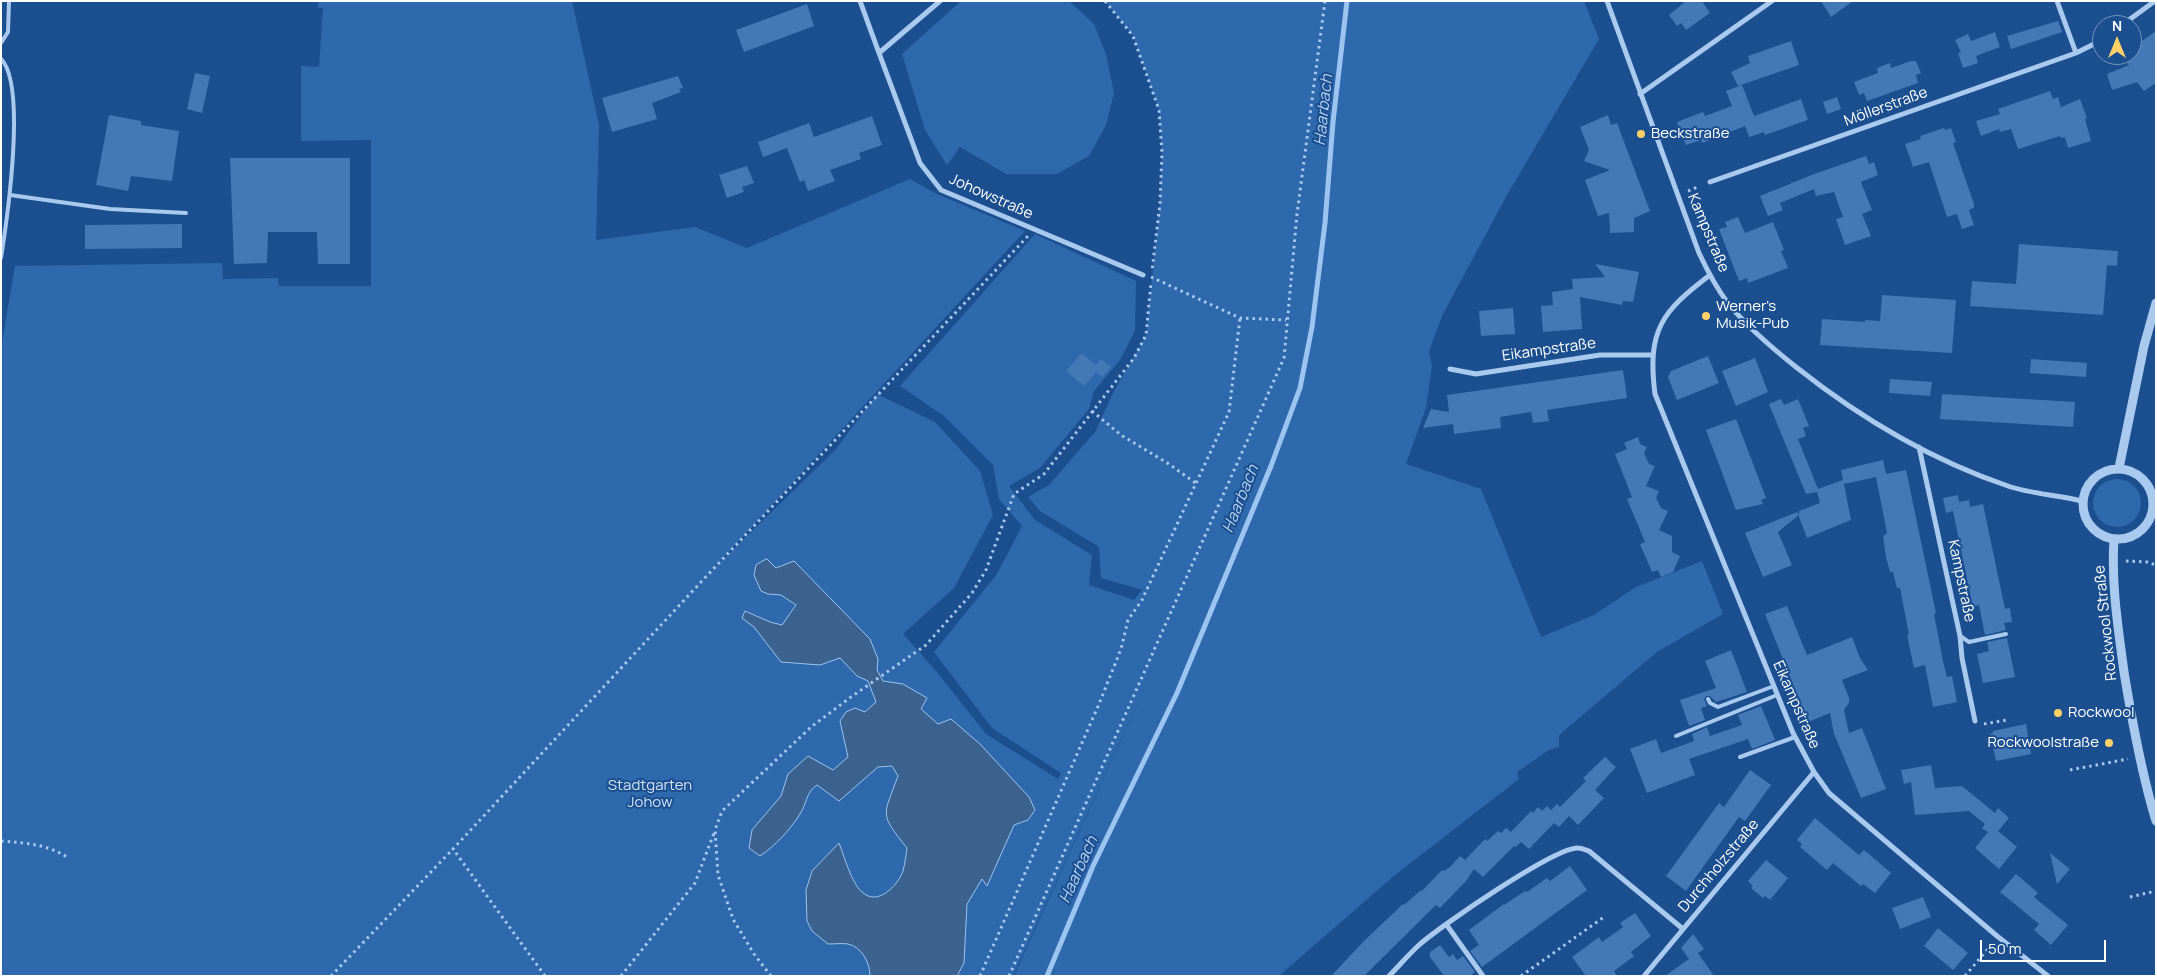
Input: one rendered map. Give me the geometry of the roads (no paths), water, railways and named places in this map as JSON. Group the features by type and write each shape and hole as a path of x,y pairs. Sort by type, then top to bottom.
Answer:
{"street":[{"name":"Johowstraße","path":"860,1 920,163 940,190 1143,275"},
{"path":"879,53 940,1"},
{"name":"Kampstraße","path":"1607,1 1699,253 1727,302 1750,327 1777,352 1859,414 1919,447 2009,486 2082,501"},
{"path":"1640,94 1772,1"},
{"path":"2057,1 2076,53"},
{"path":"2136,15 2155,1"},
{"name":"Möllerstraße","path":"1710,182 2076,53 2092,45"},
{"name":"Eikampstraße","path":"1710,275 1674,303 1660,325 1652,355 1655,394 1795,737 1814,772 1829,793 2048,976"},
{"path":"2119,468 2144,346 2156,303"},
{"name":"Eikampstraße","path":"1450,369 1476,374 1600,355 1652,355"},
{"name":"Kampstraße","path":"1919,447 1960,636 1962,658 1975,721"},
{"path":"2119,468 2138,474 2148,485 2153,499 2154,514 2139,532 2126,538 2114,539 2104,536 2092,528 2084,515 2082,501 2086,487 2096,476 2109,469 2119,468"},
{"name":"Rockwool Straße","path":"2114,539 2113,560 2116,617 2131,717 2156,821"},
{"name":"Durchholzstraße","path":"1644,976 1814,772"},
{"path":"1390,976 1419,945 1446,924 1513,879 1566,851 1578,848 1589,851 1683,929"},
{"path":"1446,924 1483,976"}],"lane":[{"path":"1,44 8,32 8,1"},
{"path":"1,59 10,80 14,102 10,195 1,258"},
{"path":"10,195 110,209 186,212"},
{"path":"1960,636 1969,642 2006,634"},
{"path":"1708,699 1710,704 1718,707 1774,686"},
{"path":"1676,736 1777,695"},
{"path":"1740,757 1795,737"}],"waterway":[{"name":"Haarbach","path":"1047,976 1093,866 1177,693 1271,466 1300,388 1312,327 1325,223 1333,122 1347,1"}],"place":[{"name":"Beckstraße","path":"1641,134"},
{"name":"Werner's Musik-Pub","path":"1706,316"},
{"name":"Rockwool","path":"2058,713"},
{"name":"Rockwoolstraße","path":"2109,743"}],"park label":[{"name":"Stadtgarten Johow","path":"650,794"}]}
